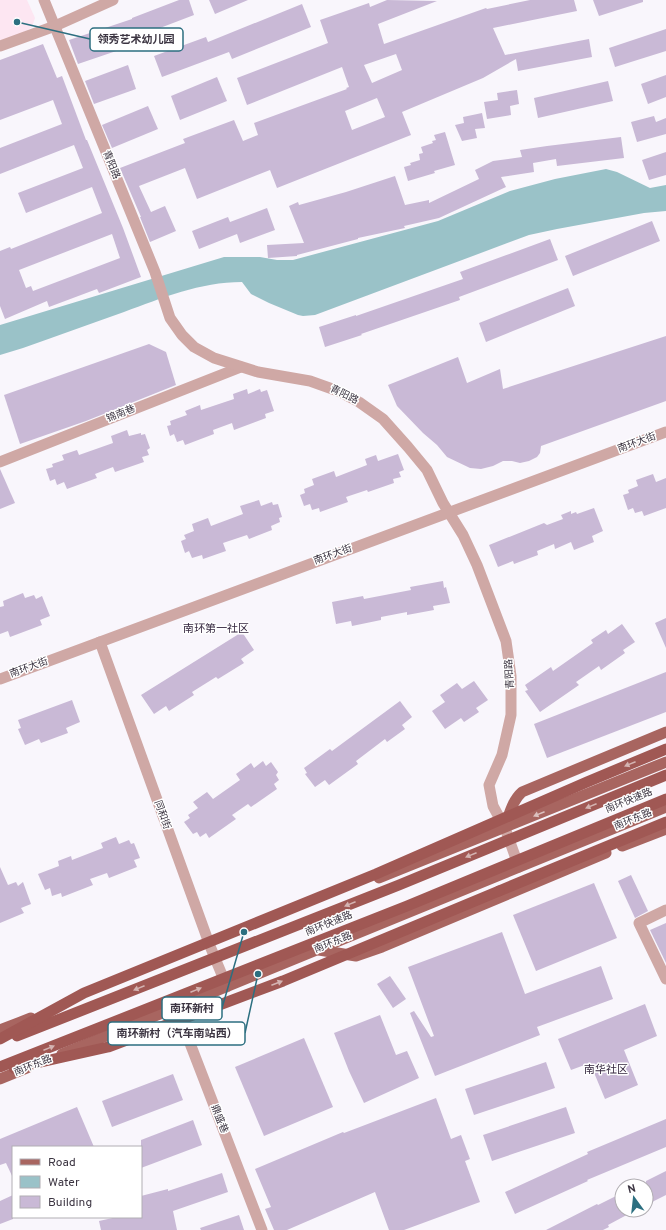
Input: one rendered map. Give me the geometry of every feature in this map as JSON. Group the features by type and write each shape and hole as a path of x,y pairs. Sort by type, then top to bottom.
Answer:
{"highway":[{"path":"0,1039 84,993 376,874 587,782 666,750"},
{"name":"南环快速路","path":"0,1043 399,885 666,775"},
{"name":"南环快速路","path":"0,1068 407,906 666,799"},
{"path":"0,1071 108,1047 283,981 666,822"}],"main road":[{"path":"505,828 514,802 522,792 666,732"},
{"path":"0,1030 666,762"},
{"name":"南环东路","path":"0,1079 666,807"},
{"path":"318,949 356,956 362,954 666,829"}],"street":[{"name":"青阳路","path":"44,0 155,272 170,318 182,335 194,347 214,358 258,372 310,381 338,391 359,402 383,419 427,470 443,503 463,535 506,641 511,676 511,714 502,755 489,785 493,806 505,828 519,867"},
{"path":"0,46 55,26 113,0"},
{"name":"锦南巷","path":"0,462 241,367"},
{"name":"南环大街","path":"0,679 666,432"},
{"name":"同和街","path":"100,642 210,946 227,987"},
{"path":"666,910 639,923 666,979"},
{"name":"鼎盛巷","path":"176,1007 262,1230"}],"shaded area":[{"path":"0,0 27,0 35,18 32,27 0,42"}],"water":[{"path":"606,169 617,172 650,188 666,185 666,211 644,213 529,235 315,315 298,315 269,303 251,294 242,282 226,283 196,288 167,296 0,355 0,325 224,257 260,257 277,260 293,260 438,221 510,191 555,179"}],"building":[{"path":"179,0 189,0 194,15 126,41 128,47 78,64 69,40 132,19"},
{"path":"209,0 248,0 215,14"},
{"path":"387,0 437,1 378,24 384,44 486,8 530,0 574,0 577,11 493,28 505,55 589,39 592,57 518,71 516,59 483,78 402,112 411,135 277,188 270,170 197,199 185,168 139,186 151,212 165,206 176,231 150,242 120,168 185,143 183,139 234,120 243,141 258,135 254,123 347,89 346,88 349,87 342,67 247,105 237,78 328,43 320,20 369,3 370,7","holes":["396,54 402,70 372,83 364,65","377,98 385,117 352,130 345,111"]},
{"path":"593,0 643,0 643,2 599,16"},
{"path":"302,4 311,27 232,59 229,52 162,77 154,56 206,37 208,42"},
{"path":"666,29 666,51 615,67 609,48"},
{"path":"43,44 57,78 62,76 141,277 99,293 97,289 49,307 47,301 5,319 0,306 0,251 10,247 11,249 102,213 92,187 26,213 18,193 83,168 74,145 0,174 0,148 62,124 53,100 0,120 0,60","holes":["112,234 120,258 33,291 31,286 26,288 19,270"]},
{"path":"128,65 136,89 94,104 85,81"},
{"path":"666,75 666,97 648,104 641,84"},
{"path":"217,77 227,101 180,120 171,96"},
{"path":"608,81 613,101 538,118 534,98"},
{"path":"517,90 519,104 510,106 511,115 487,119 484,102 498,100 497,93"},
{"path":"148,106 158,129 112,148 102,125"},
{"path":"482,113 485,128 475,129 477,138 462,141 455,125 464,123 463,117"},
{"path":"654,116 656,122 666,118 666,134 637,142 631,122"},
{"path":"445,132 455,165 408,181 404,167 411,165 410,163 420,160 419,154 423,153 421,147 433,143 432,141 436,140 434,135"},
{"path":"621,137 624,158 557,166 556,159 533,163 534,172 501,177 506,187 439,218 404,226 405,228 358,238 297,256 268,258 267,245 304,243 289,206 298,202 299,205 395,176 405,205 429,200 429,203 479,179 475,170 493,161 522,157 520,150"},
{"path":"666,152 666,175 649,180 642,160"},
{"path":"267,208 275,230 240,243 237,234 199,249 192,231 228,217 230,222"},
{"path":"652,221 660,241 573,276 565,256"},
{"path":"550,239 558,260 459,297 460,300 325,347 319,327 356,316 463,279 460,272"},
{"path":"568,288 575,306 486,342 479,323"},
{"path":"666,336 666,401 541,446 540,453 537,457 520,463 503,461 493,466 481,469 470,468 447,457 437,445 397,406 388,385 458,357 467,383 500,369 503,389"},
{"path":"149,344 166,352 176,385 86,421 20,444 4,395"},
{"path":"247,389 248,394 260,389 261,392 267,390 274,411 265,414 266,418 234,430 232,423 213,430 214,434 185,445 183,440 177,442 174,434 170,436 167,426 171,425 170,421 187,415 185,411 200,405 201,410 234,399 233,394"},
{"path":"127,430 129,436 141,433 141,435 145,434 150,448 147,450 149,455 142,457 144,462 115,472 113,467 95,474 97,478 67,489 64,482 57,485 55,479 50,481 46,469 53,467 52,464 64,460 62,455 77,450 79,455 113,443 111,436"},
{"path":"398,454 404,470 399,472 401,477 393,479 394,483 368,492 367,490 346,497 348,502 320,512 319,508 312,510 310,504 304,506 300,495 305,493 304,489 314,485 312,479 334,471 336,477 367,465 365,459 376,455 378,461"},
{"path":"0,469 15,503 0,509"},
{"path":"653,474 656,482 666,478 666,508 644,516 642,511 635,513 633,508 628,510 623,495 629,493 628,490 638,486 636,480"},
{"path":"259,500 261,506 272,502 273,505 278,504 282,517 279,518 280,522 271,526 272,530 249,539 247,535 223,543 226,551 203,559 202,555 192,558 189,551 185,553 181,541 186,539 184,535 194,531 192,524 208,518 211,526 243,514 240,506"},
{"path":"594,508 603,531 592,536 594,542 574,550 571,542 555,549 554,544 537,551 538,555 514,564 513,561 498,567 489,545 544,523 547,525 563,519 561,515 571,511 571,514 576,512 577,514"},
{"path":"443,581 450,603 433,606 434,610 407,615 407,612 381,617 381,620 352,626 351,621 336,624 332,602 363,596 364,599 411,590 410,587"},
{"path":"23,593 25,598 34,595 36,599 42,596 50,616 40,620 42,625 10,637 8,631 0,634 0,607 4,606 3,601"},
{"path":"666,618 666,648 655,623"},
{"path":"622,624 635,642 623,650 625,653 601,670 599,666 576,682 579,685 540,712 525,691 528,690 525,685 551,667 553,671 593,643 591,640 606,630 608,634"},
{"path":"242,632 254,650 241,659 244,663 218,679 216,677 192,692 194,695 169,711 166,706 154,714 141,695"},
{"path":"666,672 666,712 547,758 534,724"},
{"path":"474,681 488,700 476,708 479,712 464,722 461,718 445,729 432,711 445,702 440,695 457,683 462,689"},
{"path":"72,700 80,722 66,728 68,733 41,743 39,739 25,745 18,729 21,728 18,720"},
{"path":"400,701 412,717 402,725 405,729 387,742 385,739 356,761 358,764 329,785 325,780 315,787 305,774 307,773 304,768 330,749 332,751"},
{"path":"263,761 266,766 271,762 278,772 276,775 279,780 274,784 277,789 251,807 248,804 232,815 236,819 209,838 206,833 200,837 197,832 193,834 184,822 190,818 188,815 198,808 193,802 207,792 213,799 240,780 236,774 251,763 254,768"},
{"path":"116,837 119,844 129,840 131,844 134,843 140,858 134,860 137,867 109,878 107,873 90,879 93,885 62,897 61,893 52,896 50,888 45,890 38,874 59,866 58,861 71,856 72,860 103,848 101,843"},
{"path":"0,867 8,885 16,882 18,886 23,882 31,904 21,908 24,913 0,923"},
{"path":"631,875 648,911 635,918 618,881"},
{"path":"594,883 617,938 536,971 513,915"},
{"path":"666,923 666,963 650,930"},
{"path":"502,932 525,994 601,966 613,999 537,1027 540,1035 435,1076 410,1013 414,1011 431,1037 434,1036 408,967"},
{"path":"390,976 406,999 393,1008 377,984"},
{"path":"645,1004 657,1036 624,1050 638,1085 605,1099 590,1063 571,1070 558,1039"},
{"path":"380,1015 396,1055 407,1051 419,1078 364,1103 334,1033"},
{"path":"304,1038 333,1107 264,1136 235,1067"},
{"path":"546,1062 555,1088 474,1115 465,1089"},
{"path":"173,1074 183,1100 112,1127 102,1101"},
{"path":"436,1098 451,1139 461,1135 470,1159 465,1161 480,1202 404,1230 389,1230 375,1192 287,1230 274,1230 265,1209 271,1207 255,1169 343,1132 344,1133"},
{"path":"77,1107 94,1146 12,1146 12,1176 6,1163 0,1165 0,1139"},
{"path":"566,1107 575,1133 492,1161 483,1135"},
{"path":"666,1119 666,1147 587,1180 588,1181 515,1214 505,1192 588,1154 587,1152"},
{"path":"193,1120 202,1145 142,1168 141,1140"},
{"path":"666,1171 666,1195 654,1201 654,1178 652,1178"},
{"path":"222,1173 228,1192 173,1211 177,1230 101,1230 99,1221 112,1218 142,1218 142,1196 168,1189 168,1191"},
{"path":"12,1195 13,1219 0,1224 0,1201"},
{"path":"614,1197 614,1218 621,1218 608,1225 609,1227 603,1230 546,1230 597,1204 598,1205"},
{"path":"239,1215 244,1230 201,1230 200,1228"}],"place":[{"name":"领秀艺术幼儿园","path":"17,22"},
{"name":"南环新村","path":"244,932"},
{"name":"南环新村（汽车南站西）","path":"258,974"}],"district":[{"name":"南环第一社区","path":"216,629"},
{"name":"南华社区","path":"606,1070"}]}
